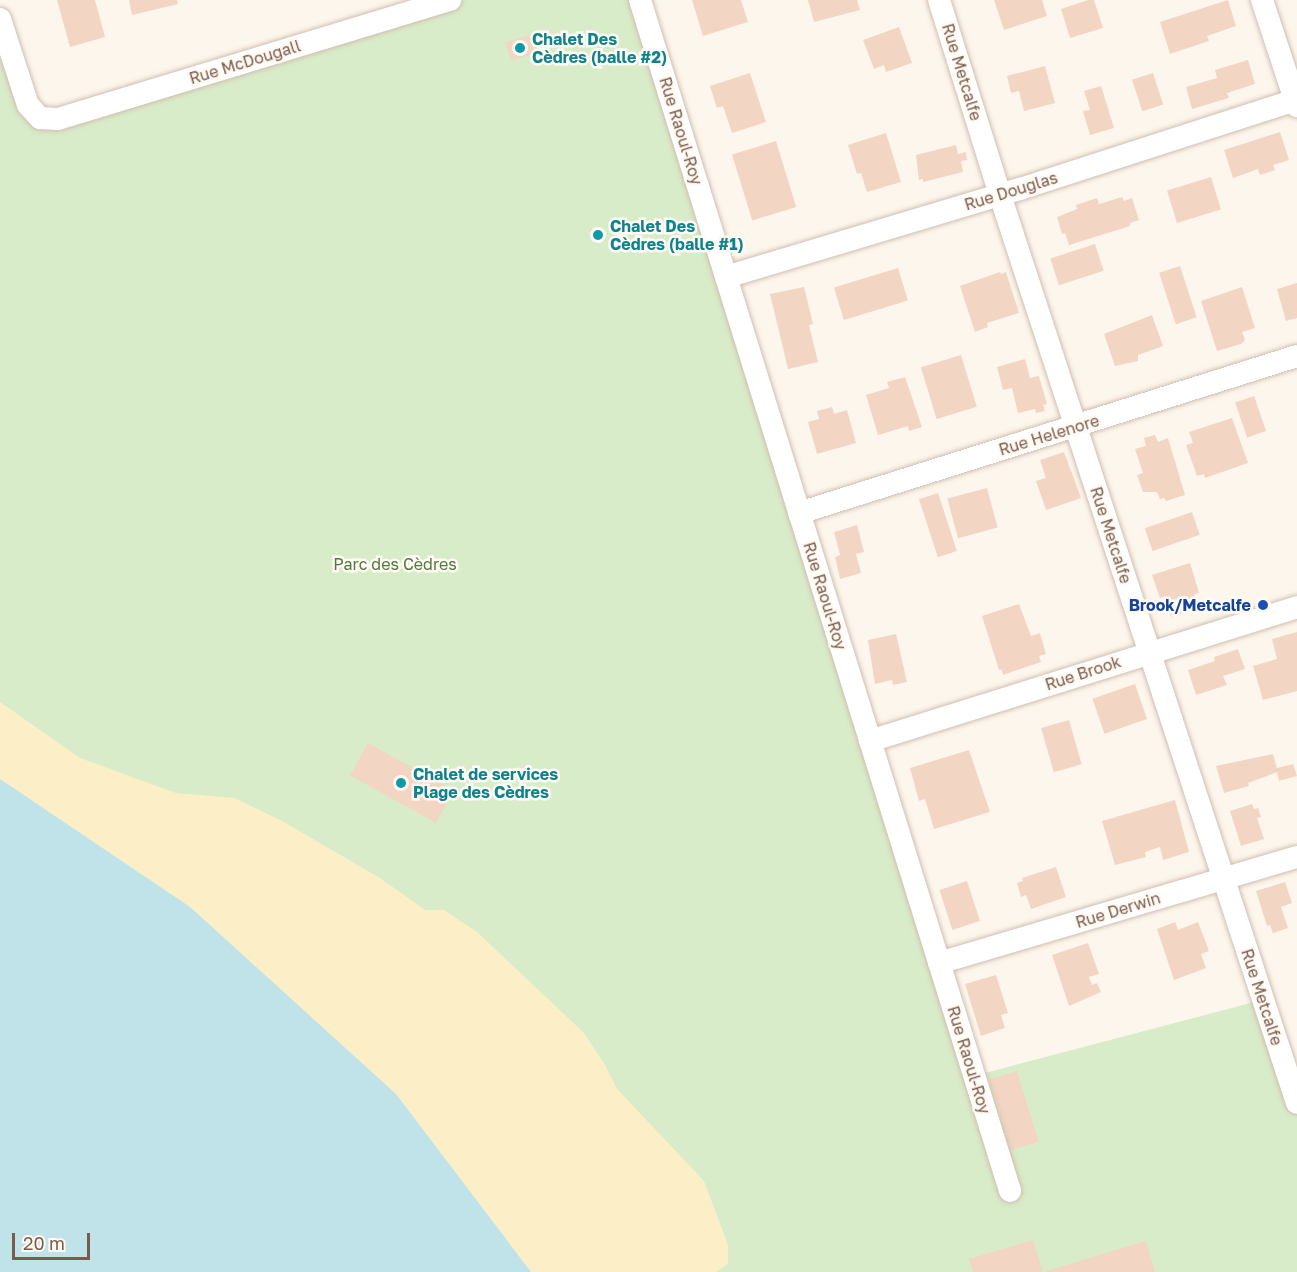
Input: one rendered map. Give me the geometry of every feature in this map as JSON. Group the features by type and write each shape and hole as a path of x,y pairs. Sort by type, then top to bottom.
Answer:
{"street":[{"name":"Rue McDougall","path":"0,19 28,105 40,118 58,119 450,0"},
{"name":"Rue Raoul-Roy","path":"640,0 1010,1191"},
{"name":"Rue Metcalfe","path":"939,0 1000,195 1297,1103"},
{"path":"1262,0 1296,103"},
{"name":"Rue Douglas","path":"726,277 1296,103"},
{"name":"Rue Helenore","path":"800,513 1297,356"},
{"name":"Rue Brook","path":"870,741 1297,607"},
{"name":"Rue Derwin","path":"939,963 1297,857"}],"green space":[{"name":"Parc des Cèdres","path":"450,0 640,0 966,1078 1262,1000 1297,1103 1297,1272 531,1272 521,1256 190,907 0,779 0,19 40,118"}],"sand":[{"path":"0,702 80,758 176,793 234,798 282,821 380,878 425,910 444,910 477,932 584,1033 605,1065 617,1089 704,1181 728,1245 728,1264 716,1272 531,1272 395,1094 190,907 0,779"}],"water":[{"path":"0,779 190,907 396,1094 531,1272 0,1272"}],"building":[{"path":"57,0 95,0 105,37 70,47"},
{"path":"129,0 177,0 178,4 132,15"},
{"path":"692,0 741,0 748,22 703,36"},
{"path":"808,0 857,0 860,10 814,22"},
{"path":"994,0 1042,0 1047,16 1004,30"},
{"path":"1094,0 1103,28 1070,38 1061,9"},
{"path":"1228,0 1236,26 1207,36 1209,41 1170,54 1160,22"},
{"path":"899,27 912,63 886,72 884,65 874,69 863,40"},
{"name":"Chalet Des Cèdres (balle #2)","path":"529,35 535,53 511,61 505,43"},
{"path":"1248,60 1255,84 1227,93 1229,98 1192,109 1186,87 1217,78 1215,70"},
{"path":"1045,66 1055,103 1024,111 1019,91 1011,93 1007,76"},
{"path":"750,73 766,122 732,133 723,106 717,108 710,86"},
{"path":"1153,73 1163,104 1142,111 1132,80"},
{"path":"1101,86 1114,128 1090,135 1083,111 1090,110 1084,91"},
{"path":"1280,132 1289,160 1273,165 1275,170 1260,175 1258,169 1233,178 1224,150"},
{"path":"886,133 901,182 867,192 861,173 857,174 848,145"},
{"path":"776,141 796,207 752,220 732,154"},
{"path":"956,145 958,154 966,152 967,160 961,161 963,172 923,182 923,179 919,180 916,155"},
{"path":"1211,177 1221,210 1177,223 1167,190"},
{"path":"1122,197 1124,201 1132,198 1139,220 1130,223 1130,226 1069,245 1065,233 1062,234 1057,217 1077,209 1076,205 1097,198 1099,204"},
{"name":"Chalet Des Cèdres (balle #1)","path":"601,226 606,240 595,244 590,230"},
{"path":"1095,244 1104,271 1059,285 1050,259"},
{"path":"1180,266 1197,317 1176,324 1159,273"},
{"path":"898,268 908,301 844,320 834,288"},
{"path":"1000,272 1001,274 1006,272 1019,313 987,323 988,327 975,332 960,286"},
{"path":"1297,283 1297,318 1286,321 1277,289"},
{"path":"804,287 813,324 809,325 818,362 788,369 770,294"},
{"path":"1242,287 1255,328 1242,332 1245,340 1241,344 1217,351 1201,301"},
{"path":"1152,315 1163,346 1138,355 1138,361 1115,366 1104,334"},
{"path":"961,355 977,407 937,419 921,367"},
{"path":"1025,359 1030,378 1039,376 1047,404 1043,405 1045,411 1036,413 1035,409 1018,413 1012,388 1003,390 997,367"},
{"path":"905,377 922,427 909,431 908,426 878,435 866,395 889,388 887,382"},
{"path":"1254,396 1266,431 1247,437 1235,403"},
{"path":"832,407 834,414 847,410 856,443 817,454 808,422 819,419 817,411"},
{"path":"1232,418 1248,463 1205,478 1204,474 1197,476 1186,445 1193,443 1189,432"},
{"path":"1155,435 1158,442 1168,438 1185,495 1166,501 1164,498 1160,499 1157,492 1143,492 1137,475 1143,473 1135,449 1146,446 1144,438"},
{"path":"1064,452 1081,498 1046,510 1036,481 1046,478 1040,460"},
{"path":"987,488 998,528 958,538 947,499"},
{"path":"938,493 957,551 938,557 919,499"},
{"path":"1192,512 1200,535 1153,551 1145,528"},
{"path":"857,525 864,552 856,554 861,573 840,579 835,557 840,555 834,532"},
{"path":"1190,563 1199,593 1194,594 1199,609 1171,617 1165,597 1160,598 1152,575"},
{"path":"1019,604 1031,636 1040,633 1046,654 1039,656 1041,662 1003,675 1002,670 999,670 982,616"},
{"path":"1297,632 1297,691 1263,700 1253,666 1277,659 1272,639"},
{"path":"896,634 907,682 893,685 892,680 875,684 868,640"},
{"path":"1238,649 1245,669 1223,676 1227,685 1196,695 1188,670 1215,661 1214,657"},
{"path":"1135,684 1147,719 1104,734 1092,699"},
{"path":"1069,720 1082,764 1054,772 1041,728"},
{"name":"Chalet de services Plage des Cèdres","path":"368,743 454,791 436,823 350,775"},
{"path":"969,750 990,812 934,829 925,799 919,801 910,768"},
{"path":"1273,754 1277,768 1293,764 1297,776 1279,781 1277,772 1248,783 1249,786 1224,793 1216,766"},
{"path":"1175,800 1189,852 1163,860 1160,847 1145,852 1146,857 1115,865 1102,821"},
{"path":"1252,804 1254,809 1258,808 1261,817 1257,818 1264,839 1241,846 1230,811"},
{"path":"1056,867 1066,897 1031,909 1026,895 1021,897 1017,883 1023,881 1022,878"},
{"path":"967,881 980,921 952,930 939,890"},
{"path":"1285,882 1292,903 1281,907 1288,928 1273,933 1270,925 1267,926 1256,891"},
{"path":"1175,922 1178,930 1198,922 1209,951 1201,954 1206,968 1174,980 1157,929"},
{"path":"1088,943 1099,974 1089,977 1092,985 1097,983 1101,992 1069,1006 1052,955"},
{"path":"996,975 1008,1013 1001,1015 1005,1028 981,1036 965,984"},
{"path":"1017,1071 1039,1142 1011,1150 989,1079"},
{"path":"1033,1240 1043,1272 973,1272 969,1259"},
{"path":"1146,1241 1155,1272 1046,1272 1046,1271"}],"place":[{"name":"Chalet Des Cèdres (balle #2)","path":"520,48"},
{"name":"Chalet Des Cèdres (balle #1)","path":"598,235"},
{"name":"Brook/Metcalfe","path":"1263,605"},
{"name":"Chalet de services Plage des Cèdres","path":"401,783"}]}
